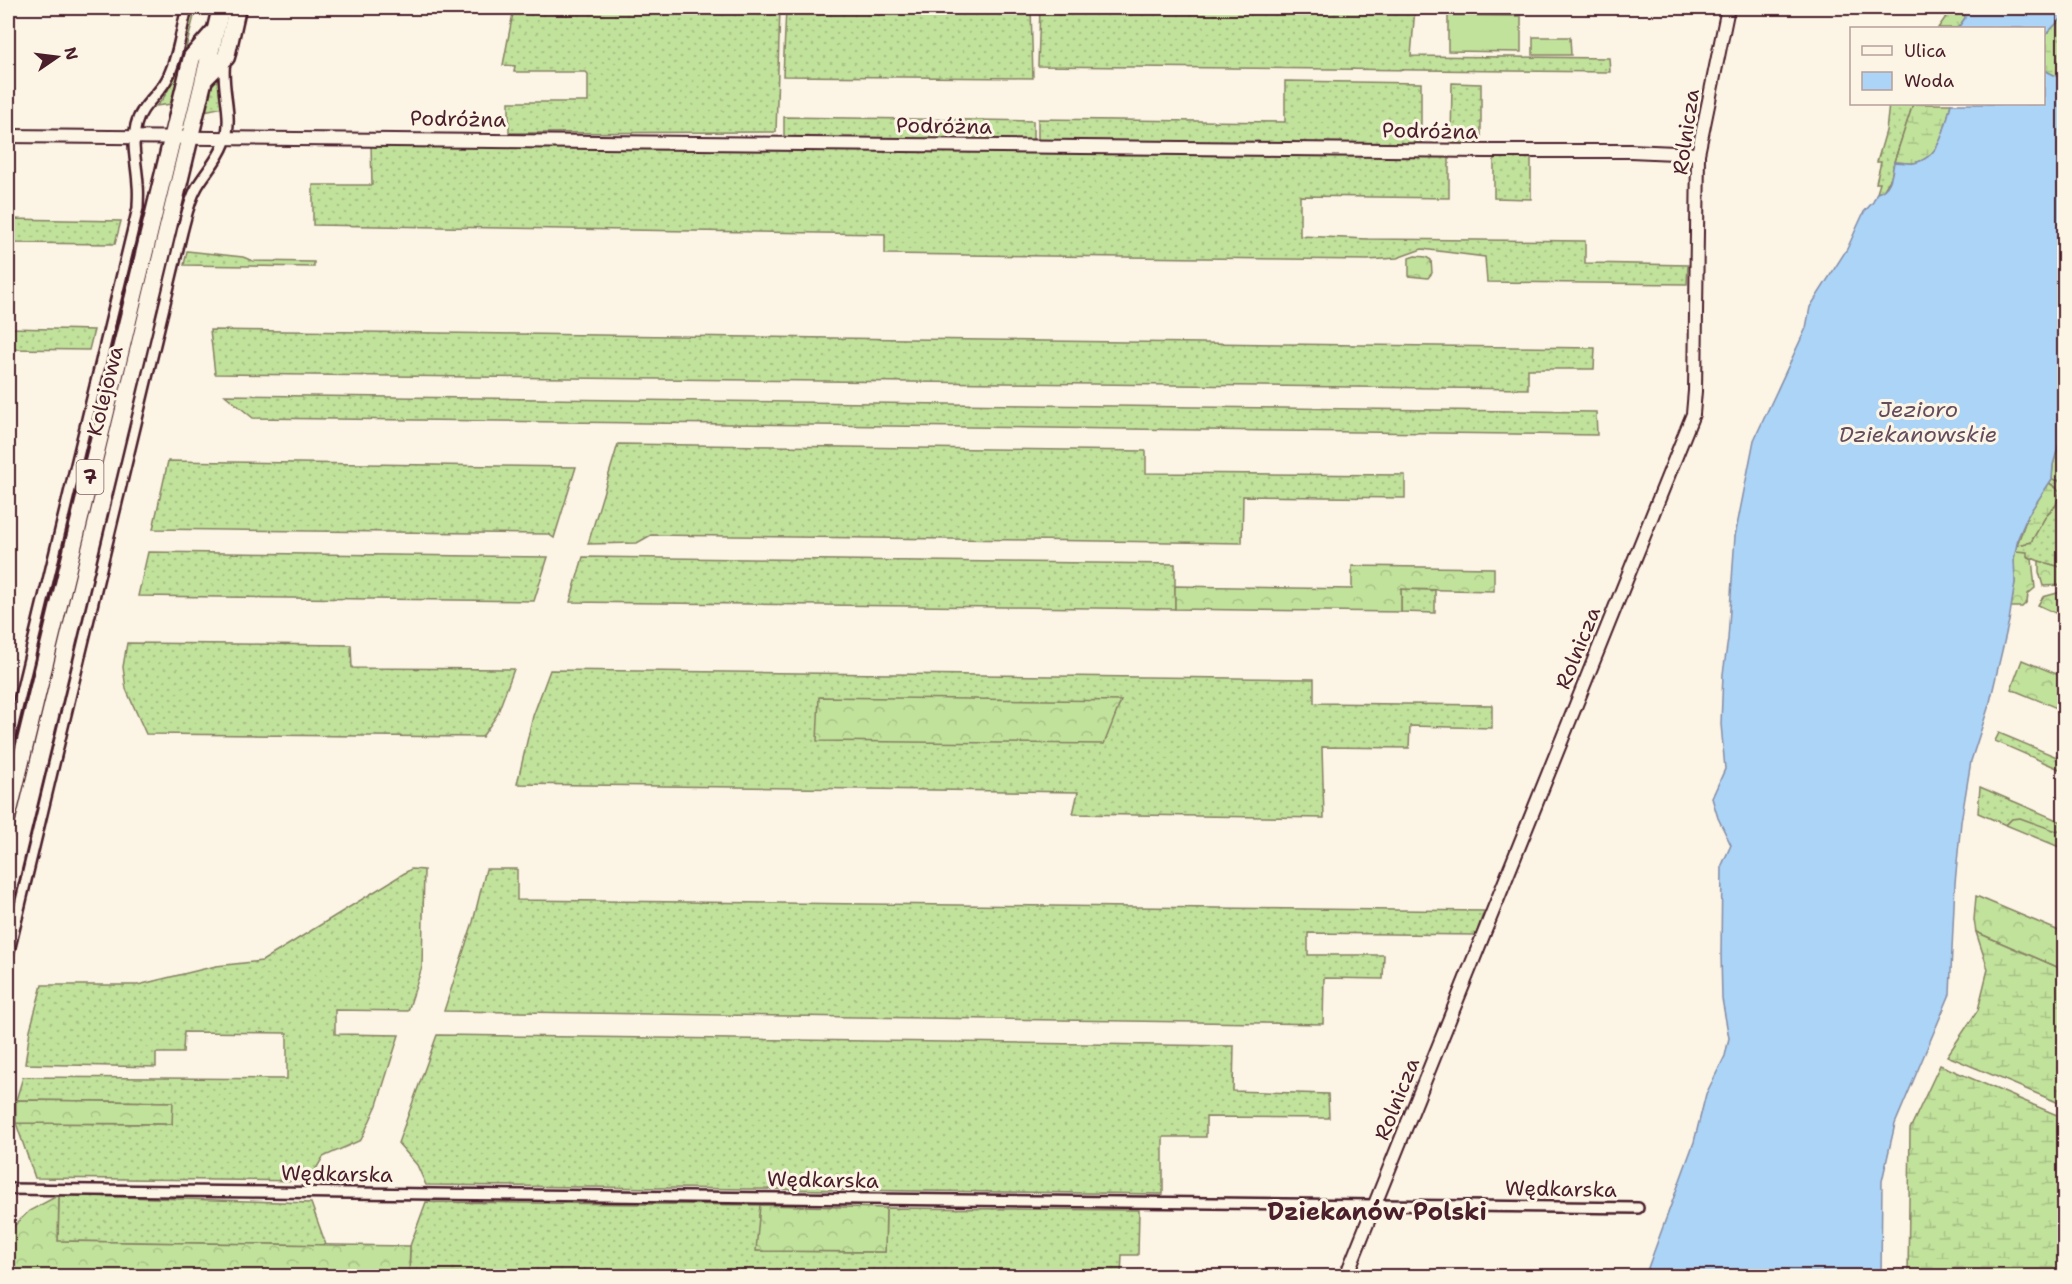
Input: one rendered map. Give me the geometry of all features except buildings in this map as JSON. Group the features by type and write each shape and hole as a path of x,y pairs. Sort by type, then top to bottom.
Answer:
{"highway":[{"name":"Kolejowa","path":"8,889 221,8"},
{"path":"204,79 226,57 237,8"},
{"name":"Kolejowa","path":"8,815 192,57 216,30"}],"street":[{"path":"8,746 138,208 134,138 141,111 167,79 187,8"},
{"name":"Rolnicza","path":"1346,1276 1693,414 1698,154 1728,8"},
{"path":"8,955 185,221 191,200 220,153 226,137 229,114 223,82 226,57"},
{"name":"Podróżna","path":"8,136 1630,151 1698,154"},
{"name":"Wędkarska","path":"8,1189 1638,1208"}],"green space":[{"path":"191,8 196,8 172,104 156,106 163,98 174,75"},
{"path":"229,8 224,107 204,111"},
{"path":"514,8 780,8 776,132 509,133 509,102 588,102 588,74 586,72 514,72 515,66 503,65"},
{"path":"786,8 1031,8 1033,78 783,76"},
{"path":"1040,8 1415,8 1411,56 1609,58 1610,72 1038,66"},
{"path":"1952,8 1959,8 1964,12 1965,18 1959,27 1939,27"},
{"path":"1448,15 1521,16 1521,52 1448,51"},
{"path":"2064,16 2064,80 2045,70 2045,35"},
{"path":"1533,37 1570,37 1571,55 1533,55"},
{"path":"1285,81 1421,83 1421,144 1038,140 1038,119 1285,122"},
{"path":"1452,83 1481,84 1481,144 1451,144"},
{"path":"1889,105 1913,105 1891,178 1883,191 1877,193 1880,183 1876,183 1881,162 1877,162 1886,131"},
{"path":"1913,105 1951,105 1944,131 1930,155 1914,163 1894,162"},
{"path":"784,117 1033,121 1033,140 784,137"},
{"path":"371,144 1449,156 1449,198 1300,196 1300,236 1368,239 1585,241 1585,263 1688,265 1687,284 1487,282 1485,257 1422,249 1397,258 1368,260 885,254 885,234 313,225 313,185 372,185"},
{"path":"1494,156 1531,157 1531,199 1494,198"},
{"path":"8,219 121,221 115,244 8,243"},
{"path":"187,251 243,257 253,261 314,262 314,267 184,265"},
{"path":"1415,256 1431,260 1432,273 1428,278 1409,276 1409,258"},
{"path":"8,328 94,330 89,350 8,349"},
{"path":"210,330 1595,348 1594,369 1528,369 1528,389 215,374"},
{"path":"225,395 1596,412 1597,435 253,418"},
{"path":"2064,426 2064,482 2052,479 2053,465"},
{"path":"618,444 1146,451 1146,473 1405,475 1405,498 1243,496 1242,543 651,535 637,543 588,544"},
{"path":"168,461 576,467 554,538 548,534 153,529"},
{"path":"2052,479 2064,482 2064,568 2015,551 2017,545 2031,542 2047,514 2056,505 2056,487 2049,483"},
{"path":"2049,483 2060,491 2056,505 2047,514 2031,542 2017,545 2028,515"},
{"path":"2015,551 2027,552 2027,557 2032,559 2035,588 2028,594 2027,602 2022,607 2011,607 2015,582"},
{"path":"148,552 548,557 534,601 138,596"},
{"path":"583,557 1175,564 1175,609 570,602"},
{"path":"2039,561 2064,568 2064,585 2043,586"},
{"path":"1352,566 1494,568 1494,591 1401,589 1401,612 1175,609 1175,586 1352,589"},
{"path":"1401,589 1435,590 1435,613 1401,612"},
{"path":"2064,593 2064,617 2038,605 2043,597"},
{"path":"127,643 351,645 352,668 514,669 497,715 482,737 146,734 126,689 123,667"},
{"path":"2022,660 2064,677 2064,711 2011,689"},
{"path":"550,670 1314,679 1314,703 1492,705 1492,728 1410,726 1409,748 1322,747 1324,818 1073,814 1078,792 517,784 533,716"},
{"path":"819,697 1121,701 1104,744 817,741"},
{"path":"1999,733 2064,760 2064,771 1995,741"},
{"path":"1980,787 2064,823 2064,829 2057,831 2012,819 2006,825 1978,813"},
{"path":"2020,818 2056,831 2064,829 2064,849 2006,825 2012,819"},
{"path":"411,869 424,870 422,967 408,1011 335,1010 335,1034 399,1035 377,1105 361,1140 323,1157 309,1181 35,1178 16,1123 172,1124 172,1102 16,1100 23,1077 287,1079 287,1033 184,1032 183,1053 156,1053 156,1067 25,1064 30,1030 42,985 138,985 216,966 262,961"},
{"path":"486,869 517,869 517,900 1484,911 1476,935 1308,933 1308,955 1384,955 1383,979 1324,978 1323,1024 444,1011 473,922"},
{"path":"1976,896 2064,933 2064,970 1976,932 1974,920"},
{"path":"1976,932 2064,970 2064,1105 1947,1056 1978,1010 1988,969"},
{"path":"437,1035 1234,1046 1233,1091 1328,1094 1329,1118 1206,1117 1206,1137 1163,1137 1163,1194 426,1185 417,1165 398,1143"},
{"path":"1940,1065 2064,1118 2064,1276 1908,1276 1910,1129"},
{"path":"16,1100 173,1102 172,1124 16,1123"},
{"path":"59,1195 311,1203 326,1245 58,1241"},
{"path":"59,1195 58,1241 410,1246 409,1276 8,1276 8,1232 29,1211"},
{"path":"426,1202 760,1205 757,1251 885,1252 886,1208 1139,1210 1138,1255 1122,1255 1121,1276 409,1276 410,1246"},
{"path":"760,1205 886,1208 885,1252 756,1251"}],"water":[{"path":"1959,8 2064,8 2064,16 2045,35 2045,27 1959,27 1965,18 1964,12"},
{"name":"Jezioro Dziekanowskie","path":"2045,70 2064,80 2064,426 2053,465 2052,479 2028,515 2018,538 2009,621 1990,702 1971,761 1961,822 1955,883 1950,994 1895,1124 1882,1181 1881,1276 1645,1276 1694,1142 1706,1094 1725,1056 1729,1038 1722,999 1721,954 1722,865 1731,845 1718,818 1712,798 1725,769 1721,724 1723,674 1728,639 1735,536 1754,440 1806,328 1810,307 1847,249 1864,212 1877,193 1888,185 1894,162 1914,163 1923,160 1936,148 1944,131 1951,105 2045,105"}],"district":[{"name":"Dziekanów Polski","path":"1377,1212"}]}
